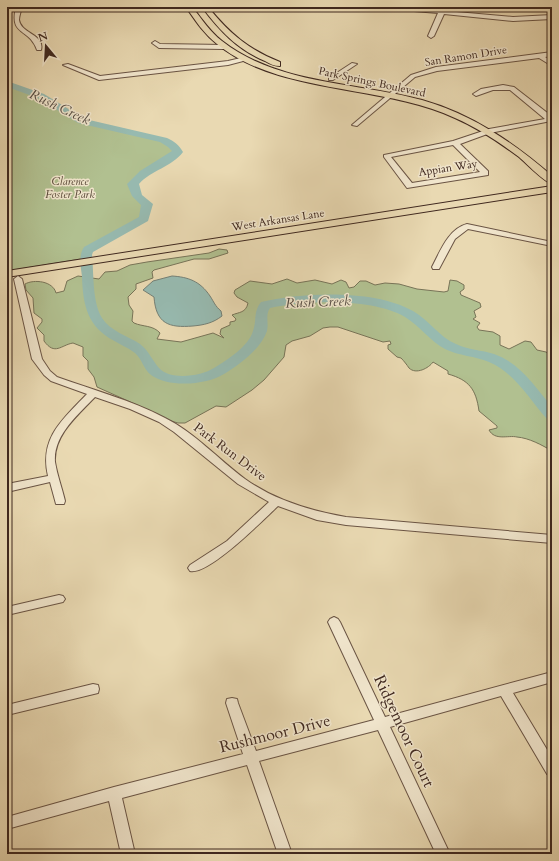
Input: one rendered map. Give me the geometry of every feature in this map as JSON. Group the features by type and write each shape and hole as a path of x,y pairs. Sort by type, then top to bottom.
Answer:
{"main road":[{"path":"190,8 206,7"},
{"name":"Park Springs Boulevard","path":"206,7 229,36 255,54 290,68 392,93 465,118 509,144 552,180"},
{"name":"Park Springs Boulevard","path":"190,8 211,36 224,47 245,59 265,67 305,79 415,96 469,114 500,129 552,170"},
{"path":"233,53 255,54"},
{"name":"West Arkansas Lane","path":"7,274 55,270 552,189"},
{"name":"West Arkansas Lane","path":"131,258 552,195"},
{"name":"West Arkansas Lane","path":"7,281 55,270"}],"street":[{"path":"19,7 16,19 18,26 37,39 39,49"},
{"path":"390,7 443,10 515,19 552,16"},
{"path":"431,36 443,10"},
{"path":"155,43 159,46 224,47"},
{"name":"San Ramon Drive","path":"355,125 413,76 429,70 552,54"},
{"path":"539,55 552,64"},
{"path":"66,65 99,78 228,64 245,59"},
{"path":"330,79 354,64"},
{"name":"Appian Way","path":"455,143 485,173 410,186 386,156 455,143 489,131 546,122 550,118 512,88 504,87 481,91 476,94"},
{"path":"436,267 447,246 462,229 467,226 552,244"},
{"name":"Park Run Drive","path":"18,279 40,365 54,379 133,407 162,420 178,430 242,482 276,501 311,514 346,521 552,539"},
{"path":"60,501 50,459 55,439 68,421 93,394"},
{"path":"7,488 54,478"},
{"path":"194,568 231,544 276,501"},
{"path":"7,611 59,599"},
{"name":"Ridgemoor Court","path":"334,622 443,854"},
{"name":"Rushmoor Drive","path":"7,823 382,724 552,677"},
{"path":"7,710 93,689"},
{"path":"505,691 552,770"},
{"path":"232,704 285,854"},
{"path":"114,794 128,854"}],"green space":[{"name":"Clarence Foster Park","path":"7,84 41,96 82,121 163,140 172,144 178,152 172,158 145,170 133,184 134,191 137,196 147,204 144,219 88,249 87,258 7,271"},
{"path":"219,249 227,250 228,253 209,259 194,259 154,270 152,272 153,278 136,284 136,289 128,297 129,305 133,311 132,321 134,323 157,330 160,333 157,339 181,342 213,333 224,338 220,334 221,329 230,325 230,322 235,321 236,319 232,315 240,313 246,309 248,303 237,297 234,293 235,290 250,281 272,284 287,279 297,283 315,280 332,284 341,280 346,282 349,288 354,287 360,281 366,281 375,285 385,283 399,284 417,289 444,292 448,291 450,280 457,281 464,285 464,289 460,292 461,295 480,303 481,307 474,311 476,317 473,319 480,323 477,327 479,330 493,332 500,336 500,345 509,349 525,341 531,342 537,350 546,352 552,356 552,451 540,444 526,439 498,437 492,433 489,430 497,428 497,426 479,411 476,397 470,386 461,379 448,374 448,371 433,362 422,370 412,370 401,358 397,357 388,349 388,345 391,344 390,341 383,342 338,327 323,328 310,336 292,341 286,345 284,357 264,380 252,390 226,407 216,406 185,423 178,423 164,419 97,387 94,377 88,369 88,361 83,356 83,347 73,343 55,349 51,348 44,341 44,335 37,328 42,322 42,319 34,313 33,298 26,290 25,284 29,282 43,282 51,286 56,293 64,291 67,281 78,276 99,279 105,272 117,271 130,265 209,253"}],"water":[{"path":"172,276 183,277 198,283 221,311 222,316 212,322 197,326 171,325 161,319 155,306 154,297 143,290 153,281"}],"waterway":[{"name":"Rush Creek","path":"7,84 41,96 82,121 163,140 172,144 177,150 178,152 172,157 149,169 133,184 137,196 147,204 144,219 88,250 86,255 90,299 96,319 107,330 141,352 155,372 167,378 193,379 208,376 219,371 233,361 254,342 260,331 262,311 266,305 297,300 358,300 395,307 414,317 445,344 461,351 489,357 503,364 512,370 526,384 552,416"}]}
